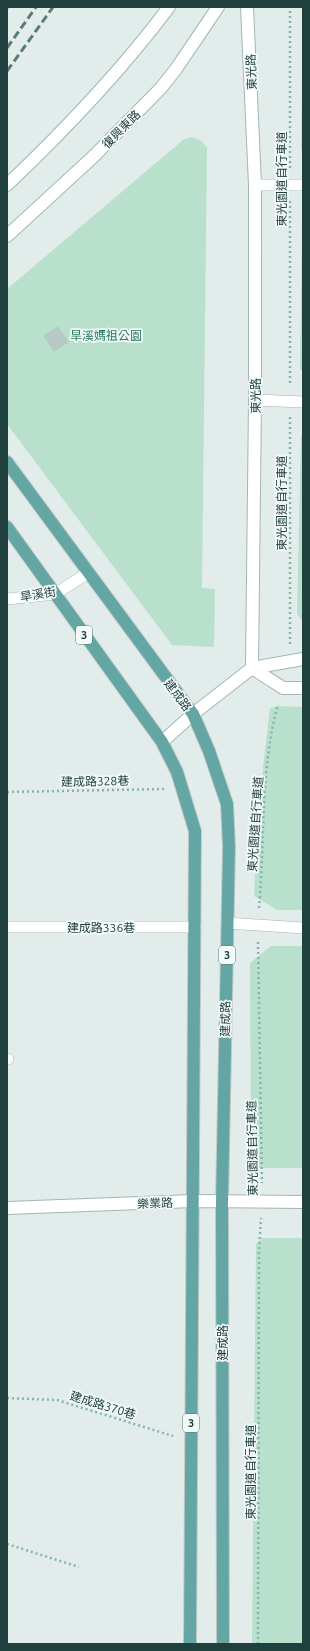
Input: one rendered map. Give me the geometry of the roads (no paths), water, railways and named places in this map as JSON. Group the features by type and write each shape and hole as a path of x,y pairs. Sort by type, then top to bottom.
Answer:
{"main road":[{"name":"建成路","path":"7,462 193,714 209,752 227,804 229,847 222,1201 223,1644"},
{"name":"3","path":"7,528 162,742 182,789 195,831 194,1201 190,1644"}],"street":[{"path":"7,185 46,148 138,49 169,7"},
{"name":"復興東路","path":"7,236 93,157 161,88 218,7"},
{"name":"東光路","path":"247,7 255,185 255,400 252,668"},
{"path":"162,742 193,714 252,668 290,660 303,659"},
{"path":"252,668 283,688 303,688"},
{"name":"樂業路","path":"7,1208 194,1201 303,1202"}],"lane":[{"path":"255,185 303,185"},
{"path":"255,400 303,402"},
{"name":"旱溪街","path":"7,599 55,594 88,573"},
{"path":"227,923 303,928"},
{"name":"建成路336巷","path":"7,926 195,927"}],"railway":[{"path":"7,48 36,7"},
{"path":"7,71 53,7"}],"park label":[{"name":"旱溪媽祖公園","path":"106,335"}]}
